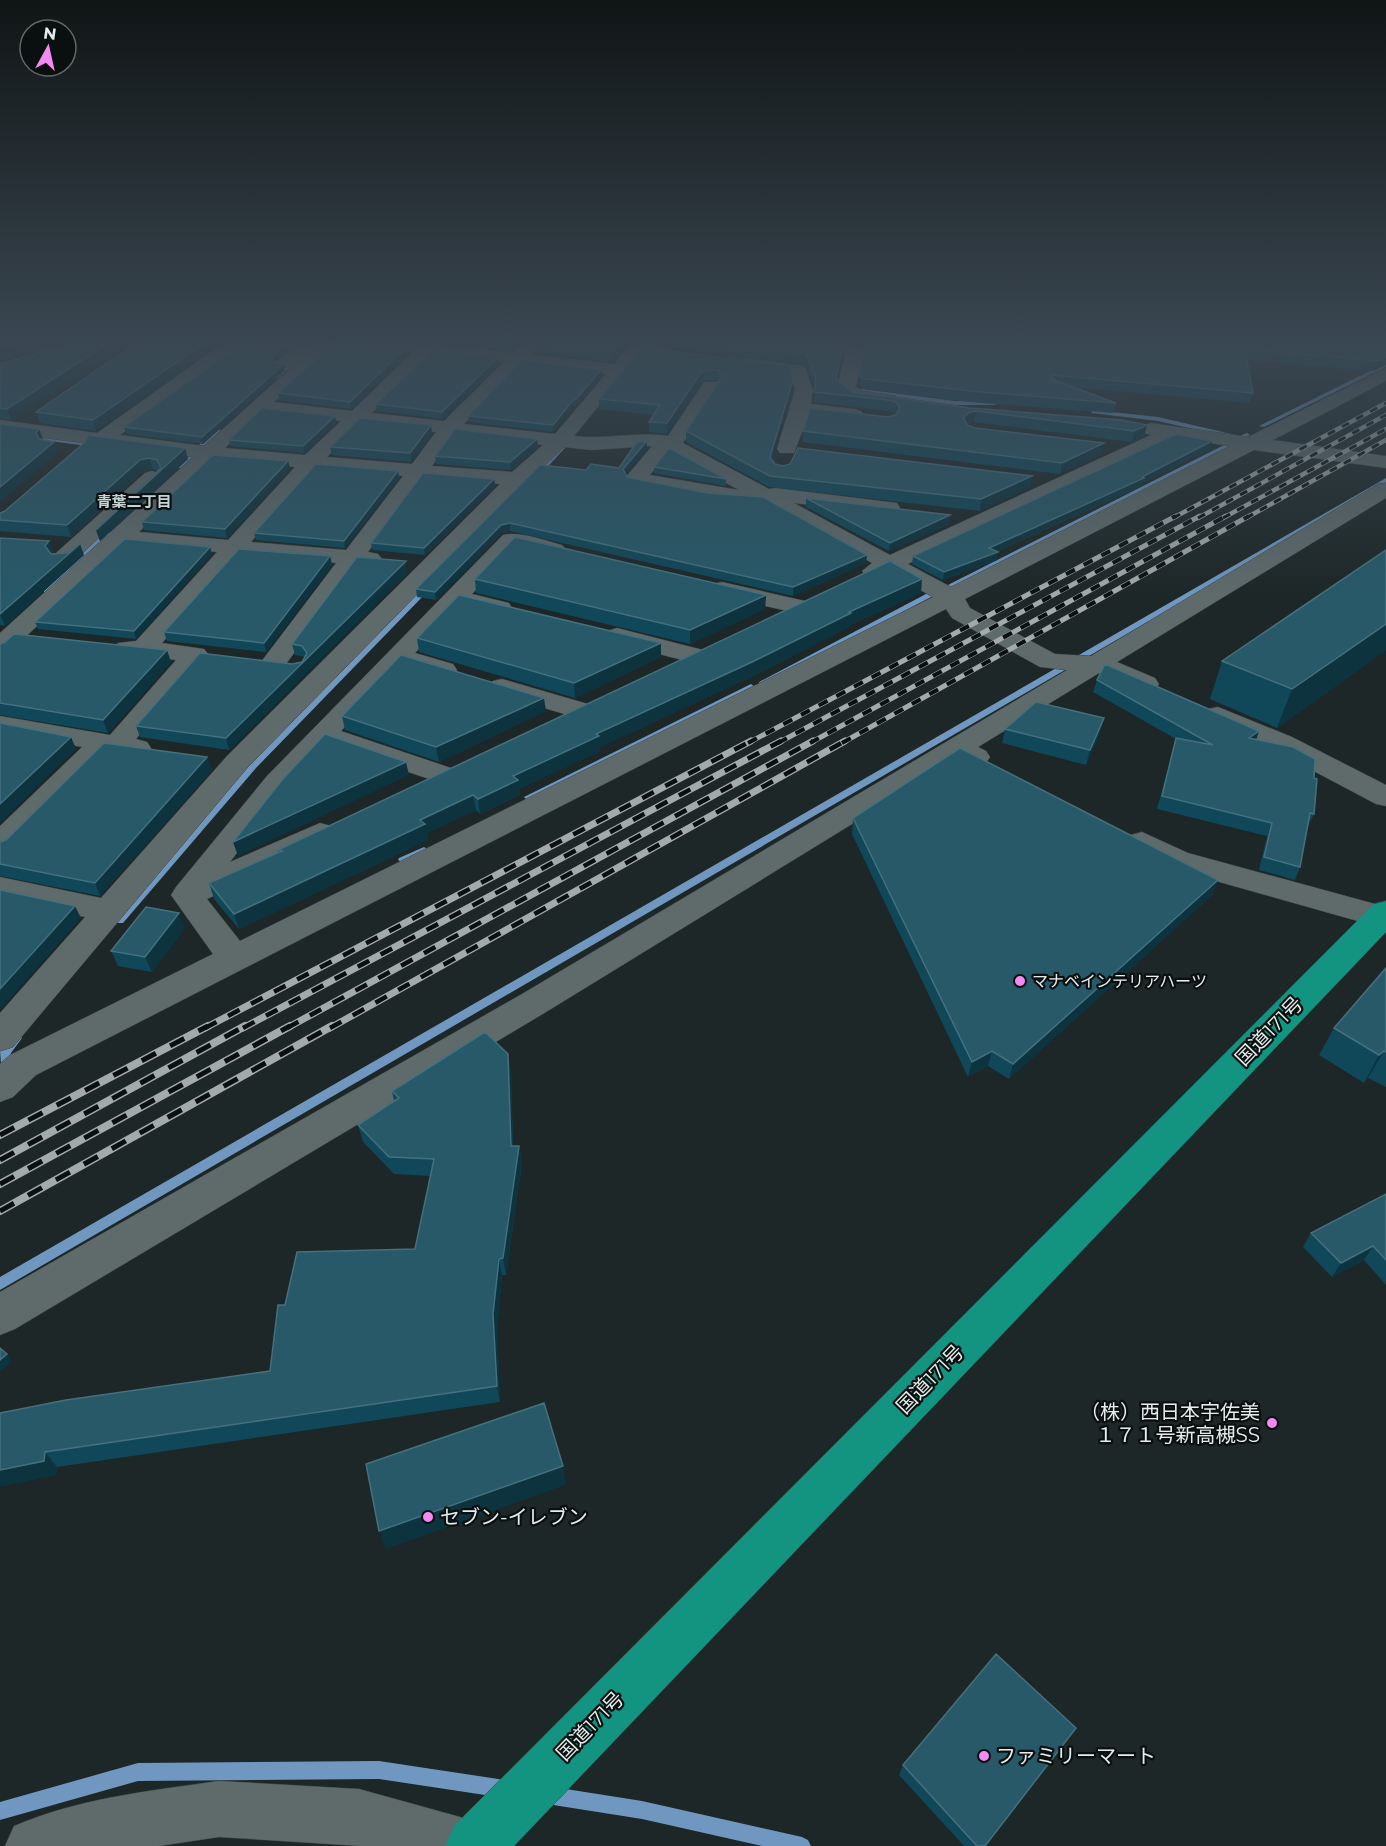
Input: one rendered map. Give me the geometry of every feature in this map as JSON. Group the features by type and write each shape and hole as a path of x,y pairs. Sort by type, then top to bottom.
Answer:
{"highway":[{"name":"国道171号","path":"489,1830 1385,915"}],"street":[{"path":"103,438 120,426"},
{"path":"51,570 188,451 227,426"},
{"path":"142,649 309,462 345,426"},
{"path":"441,426 569,440 667,441 771,496 951,597 961,613 1049,661 1081,662 1186,701 1282,743 1386,797"},
{"path":"0,1036 237,762 518,479 569,440 579,426"},
{"path":"679,426 636,478 738,497 771,496 914,511"},
{"path":"771,496 794,426"},
{"path":"1140,426 1171,433 1386,462"},
{"path":"0,1087 22,1065 1285,426"},
{"path":"329,670 263,661 352,558 450,427"},
{"path":"5,430 103,438 188,451 518,479"},
{"path":"5,430 76,451 188,451"},
{"path":"847,583 1171,433"},
{"path":"1100,445 1135,450"},
{"path":"787,449 810,452"},
{"path":"4,640 114,543 188,451"},
{"path":"1027,479 1062,483"},
{"path":"0,1315 534,1003 957,747 1081,662 1386,489"},
{"path":"948,516 983,520"},
{"path":"187,895 277,782 511,540 579,556"},
{"path":"43,543 76,546 114,543 233,548 433,565"},
{"path":"705,585 806,602 755,626"},
{"path":"455,597 523,614"},
{"path":"591,630 704,650 652,675"},
{"path":"4,640 47,640"},
{"path":"0,844 207,656 107,646"},
{"path":"398,656 471,678 588,705 546,725"},
{"path":"0,724 159,752"},
{"path":"323,734 452,770 410,790"},
{"path":"957,747 999,769"},
{"path":"203,757 237,762"},
{"path":"187,895 348,820"},
{"path":"1114,828 1177,860 1385,915"},
{"path":"0,888 109,911"},
{"path":"187,895 235,959"},
{"path":"34,1846 102,1826 219,1809 359,1817 460,1846"}],"building":[{"path":"0,426 39,429 36,433 39,439 54,442 0,487"},
{"path":"125,426 214,426 202,437"},
{"path":"243,426 324,426 303,446 229,440"},
{"path":"352,426 430,426 410,453 330,447"},
{"path":"689,426 779,426 770,457 775,464 783,466 790,464 798,448 1032,476 981,499 770,476 686,431"},
{"path":"804,426 970,426 1104,443 1062,463 803,431"},
{"path":"1096,426 1145,426 1134,431"},
{"path":"455,429 537,439 510,462 435,456"},
{"path":"1176,434 1212,441 1142,477 1144,478 989,548 998,552 944,572 913,556"},
{"path":"88,435 185,448 96,530 161,468 157,460 149,458 140,460 67,525 0,520 0,513 85,442"},
{"path":"647,441 623,469 627,477 707,493 763,497 867,555 793,587 510,523 501,525 435,592 416,589 540,465 586,470 591,464 619,468 637,442"},
{"path":"669,448 726,479 654,467"},
{"path":"213,455 288,461 225,529 142,522"},
{"path":"316,464 398,471 344,541 254,533"},
{"path":"423,473 494,479 424,548 371,543"},
{"path":"806,498 950,515 890,543"},
{"path":"515,537 766,595 690,630 475,579"},
{"path":"0,538 49,541 45,546 51,554 67,553 80,544 0,614"},
{"path":"125,539 210,547 134,631 35,622"},
{"path":"239,549 330,556 264,643 164,632"},
{"path":"1386,550 1386,624 1292,689 1222,661"},
{"path":"357,557 406,561 226,738 136,726 200,653 292,664 302,662 307,653 302,646 292,644"},
{"path":"890,561 922,579 849,612 851,613 752,662 596,734 599,736 513,776 518,780 478,799 473,795 420,820 425,824 234,914 209,883 282,851 278,850"},
{"path":"459,595 661,643 574,683 417,638"},
{"path":"14,634 167,650 103,720 0,703 0,644"},
{"path":"401,655 544,698 436,747 342,716"},
{"path":"1105,664 1259,731 1249,738 1293,747 1315,759 1314,778 1317,779 1314,814 1310,813 1300,867 1264,857 1272,823 1162,796 1176,738 1213,745 1097,680"},
{"path":"1036,702 1104,718 1090,750 1005,729"},
{"path":"0,723 71,737 0,804"},
{"path":"325,734 406,762 233,842 282,780"},
{"path":"104,743 207,757 95,883 0,864 0,842 6,840"},
{"name":"マナベインテリアハーツ","path":"960,748 1218,880 1013,1064 992,1051 972,1062 853,818"},
{"path":"0,890 75,906 0,989"},
{"path":"146,907 179,913 145,957 111,951"},
{"path":"1386,968 1386,1052 1379,1055 1334,1028"},
{"path":"485,1032 508,1054 511,1146 519,1146 503,1258 499,1259 493,1314 497,1386 45,1452 44,1461 0,1470 0,1413 66,1400 270,1371 278,1305 285,1305 297,1252 415,1249 434,1159 389,1157 358,1125 399,1098 392,1091"},
{"path":"1386,1194 1386,1260 1373,1246 1341,1263 1311,1233"},
{"path":"0,1348 7,1354 0,1360"},
{"name":"セブン-イレブン","path":"544,1403 563,1466 379,1531 366,1464"},
{"name":"ファミリーマート","path":"996,1654 1076,1728 985,1846 977,1846 903,1765"}],"waterway":[{"path":"1189,426 1241,438 1247,435"},
{"path":"179,467 218,430"},
{"path":"30,437 95,445"},
{"path":"538,474 572,437"},
{"path":"946,588 1226,446"},
{"path":"0,1284 1386,480"},
{"path":"47,590 108,533"},
{"path":"119,920 253,766 426,589"},
{"path":"763,682 929,596"},
{"path":"529,797 751,687"},
{"path":"403,860 424,850"},
{"path":"5,1061 5,1052 16,1038"},
{"path":"0,1811 138,1772 379,1770 505,1789"},
{"path":"547,1795 642,1810 802,1846"}],"railway":[{"path":"1173,518 1343,426"},
{"path":"1198,518 1366,426"},
{"path":"1223,518 1386,429"},
{"path":"1246,518 1386,440"},
{"path":"748,743 1176,516"},
{"path":"778,743 1200,516"},
{"path":"810,743 1226,516"},
{"path":"842,743 1249,516"},
{"path":"205,1028 751,741"},
{"path":"243,1028 781,741"},
{"path":"287,1028 813,741"},
{"path":"330,1028 845,741"},
{"path":"0,1135 208,1026"},
{"path":"0,1160 245,1026"},
{"path":"0,1184 290,1026"},
{"path":"0,1211 332,1026"}],"place":[{"name":"マナベインテリアハーツ","path":"1020,981"},
{"name":"（株）西日本宇佐美 １７１号新高槻SS","path":"1272,1423"},
{"name":"セブン-イレブン","path":"428,1517"},
{"name":"ファミリーマート","path":"984,1756"}],"district":[{"name":"青葉二丁目","path":"134,501"}]}
